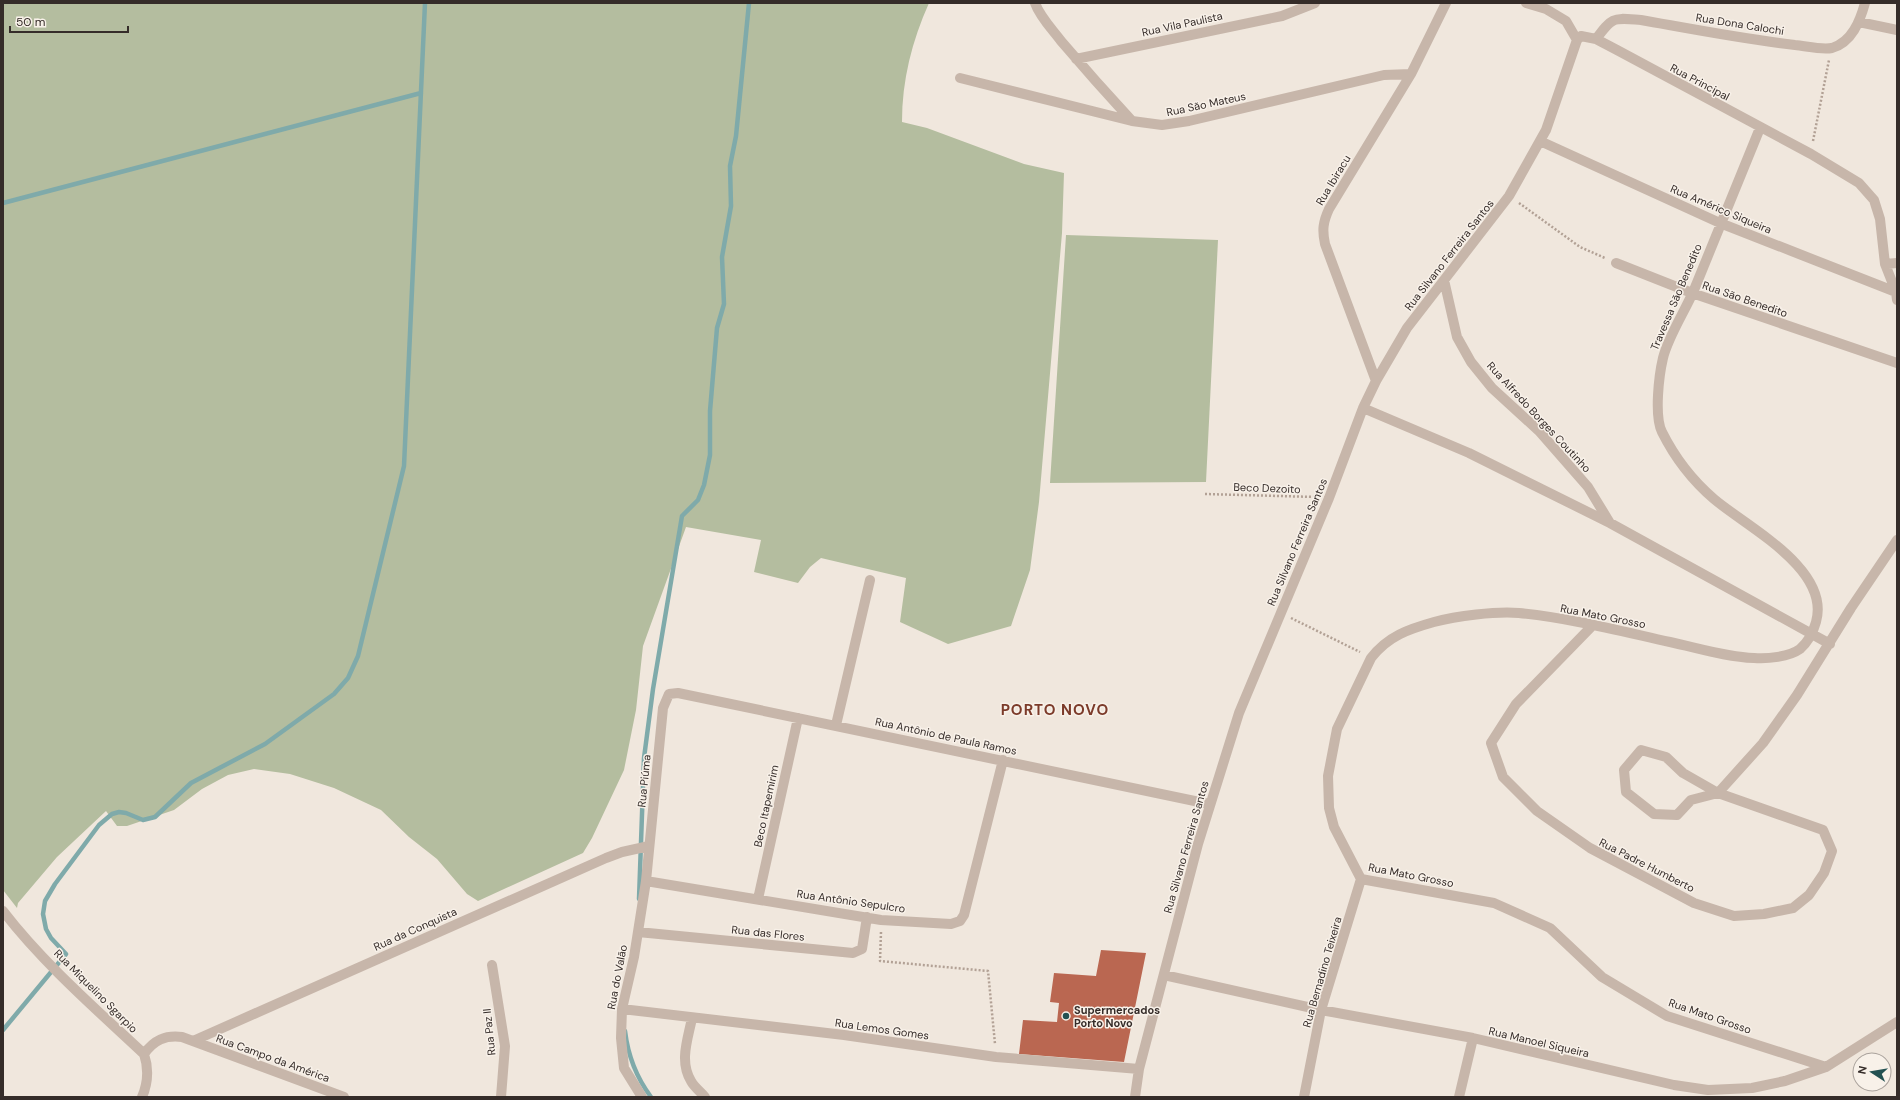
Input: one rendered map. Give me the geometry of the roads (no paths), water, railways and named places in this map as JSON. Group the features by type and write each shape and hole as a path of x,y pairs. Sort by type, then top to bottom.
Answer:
{"street":[{"path":"1035,3 1046,22 1132,122"},
{"name":"Rua Vila Paulista","path":"1076,58 1282,16 1315,3"},
{"name":"Rua Ibiracu","path":"1376,381 1324,244 1322,232 1323,222 1329,209 1411,74 1446,3"},
{"path":"1526,3 1546,9 1566,21 1577,40"},
{"path":"1865,3 1859,22 1897,30"},
{"name":"Rua Dona Calochi","path":"1596,39 1608,22 1617,18 1641,20 1782,44 1832,48 1845,41 1859,22"},
{"name":"Rua Principal","path":"1577,40 1581,36 1596,39 1811,154 1859,183 1874,200 1880,219 1886,264 1897,296"},
{"name":"Rua Silvano Ferreira Santos","path":"1135,1097 1139,1070 1198,844 1239,713 1329,498 1363,408 1376,381 1407,328 1509,196 1540,141 1553,112 1577,40"},
{"name":"Rua São Mateus","path":"960,78 1132,122 1162,125 1188,121 1384,76 1411,74"},
{"name":"Travessa São Benedito","path":"1760,128 1692,293 1663,355 1658,390 1660,429 1680,463 1713,498 1768,538 1803,572 1814,589 1819,611 1812,635"},
{"name":"Rua Américo Siqueira","path":"1540,141 1720,223 1897,296"},
{"name":"Rua São Benedito","path":"1616,263 1692,293 1897,363"},
{"path":"1886,264 1897,263"},
{"name":"Rua Alfredo Borges Coutinho","path":"1444,280 1457,337 1471,362 1492,388 1539,432 1588,486 1610,523"},
{"path":"1363,408 1469,453 1610,523 1830,644"},
{"path":"1718,793 1683,773 1666,757 1641,750 1624,770 1626,792 1654,814 1676,814 1691,800 1718,793 1762,743 1797,695 1897,540"},
{"path":"836,725 870,580"},
{"name":"Rua Mato Grosso","path":"1812,635 1799,650 1779,656 1754,658 1722,654 1593,625 1516,612 1453,617 1410,629 1392,637 1377,650 1371,658 1337,729 1328,776 1329,808 1334,827 1362,879 1494,903 1550,928 1602,977 1667,1016 1826,1067"},
{"name":"Rua Padre Humberto","path":"1593,625 1516,704 1490,743 1503,777 1537,811 1590,848 1694,902 1734,916 1764,914 1793,908 1809,896 1824,873 1832,851 1823,830 1718,793"},
{"name":"Rua Antônio de Paula Ramos","path":"678,693 1210,804"},
{"name":"Rua Piúma","path":"646,881 663,708 669,694 678,693"},
{"name":"Beco Itapemirim","path":"758,899 798,718"},
{"name":"Rua Antônio Sepulcro","path":"646,881 881,920 951,924 960,921 964,915 1003,760"},
{"name":"Rua da Conquista","path":"193,1041 606,858 622,852 649,846"},
{"name":"Rua Bernadino Teixeira","path":"1304,1097 1322,1010 1362,879"},
{"name":"Rua do Valão","path":"642,1097 624,1068 621,1038 622,1009 638,932 646,881"},
{"name":"Rua Miquelino Sgarpio","path":"3,911 78,992 144,1054"},
{"name":"Rua das Flores","path":"638,932 853,953 862,948 867,917"},
{"name":"Rua Paz II","path":"492,965 505,1046 501,1097"},
{"name":"Rua Manoel Siqueira","path":"1164,975 1322,1010 1473,1038 1674,1085 1708,1090 1752,1088 1785,1081 1826,1067 1897,1022"},
{"name":"Rua Lemos Gomes","path":"622,1009 844,1035 996,1057 1139,1070"},
{"path":"692,1018 684,1055 685,1066 691,1082 705,1097"},
{"name":"Rua Campo da América","path":"144,1054 150,1045 160,1039 171,1036 182,1037 344,1097"},
{"path":"1459,1097 1473,1038"},
{"path":"142,1097 147,1079 147,1064 144,1054"}],"waterway":[{"path":"3,1030 66,954 51,938 46,929 43,914 45,901 55,884 99,825 112,814 119,812 126,813 143,820 155,817 191,783 265,744 334,694 348,678 358,656 404,466 425,3"},
{"path":"639,899 644,758 653,689 682,516 698,500 704,485 710,455 710,411 717,328 724,304 722,257 731,206 730,166 736,136 749,3"},
{"path":"3,203 421,93"},
{"path":"625,1031 628,1049 637,1074 651,1097"}],"place":[{"name":"Supermercados Porto Novo","path":"1066,1016"}],"district":[{"name":"PORTO NOVO","path":"1055,710"}]}
